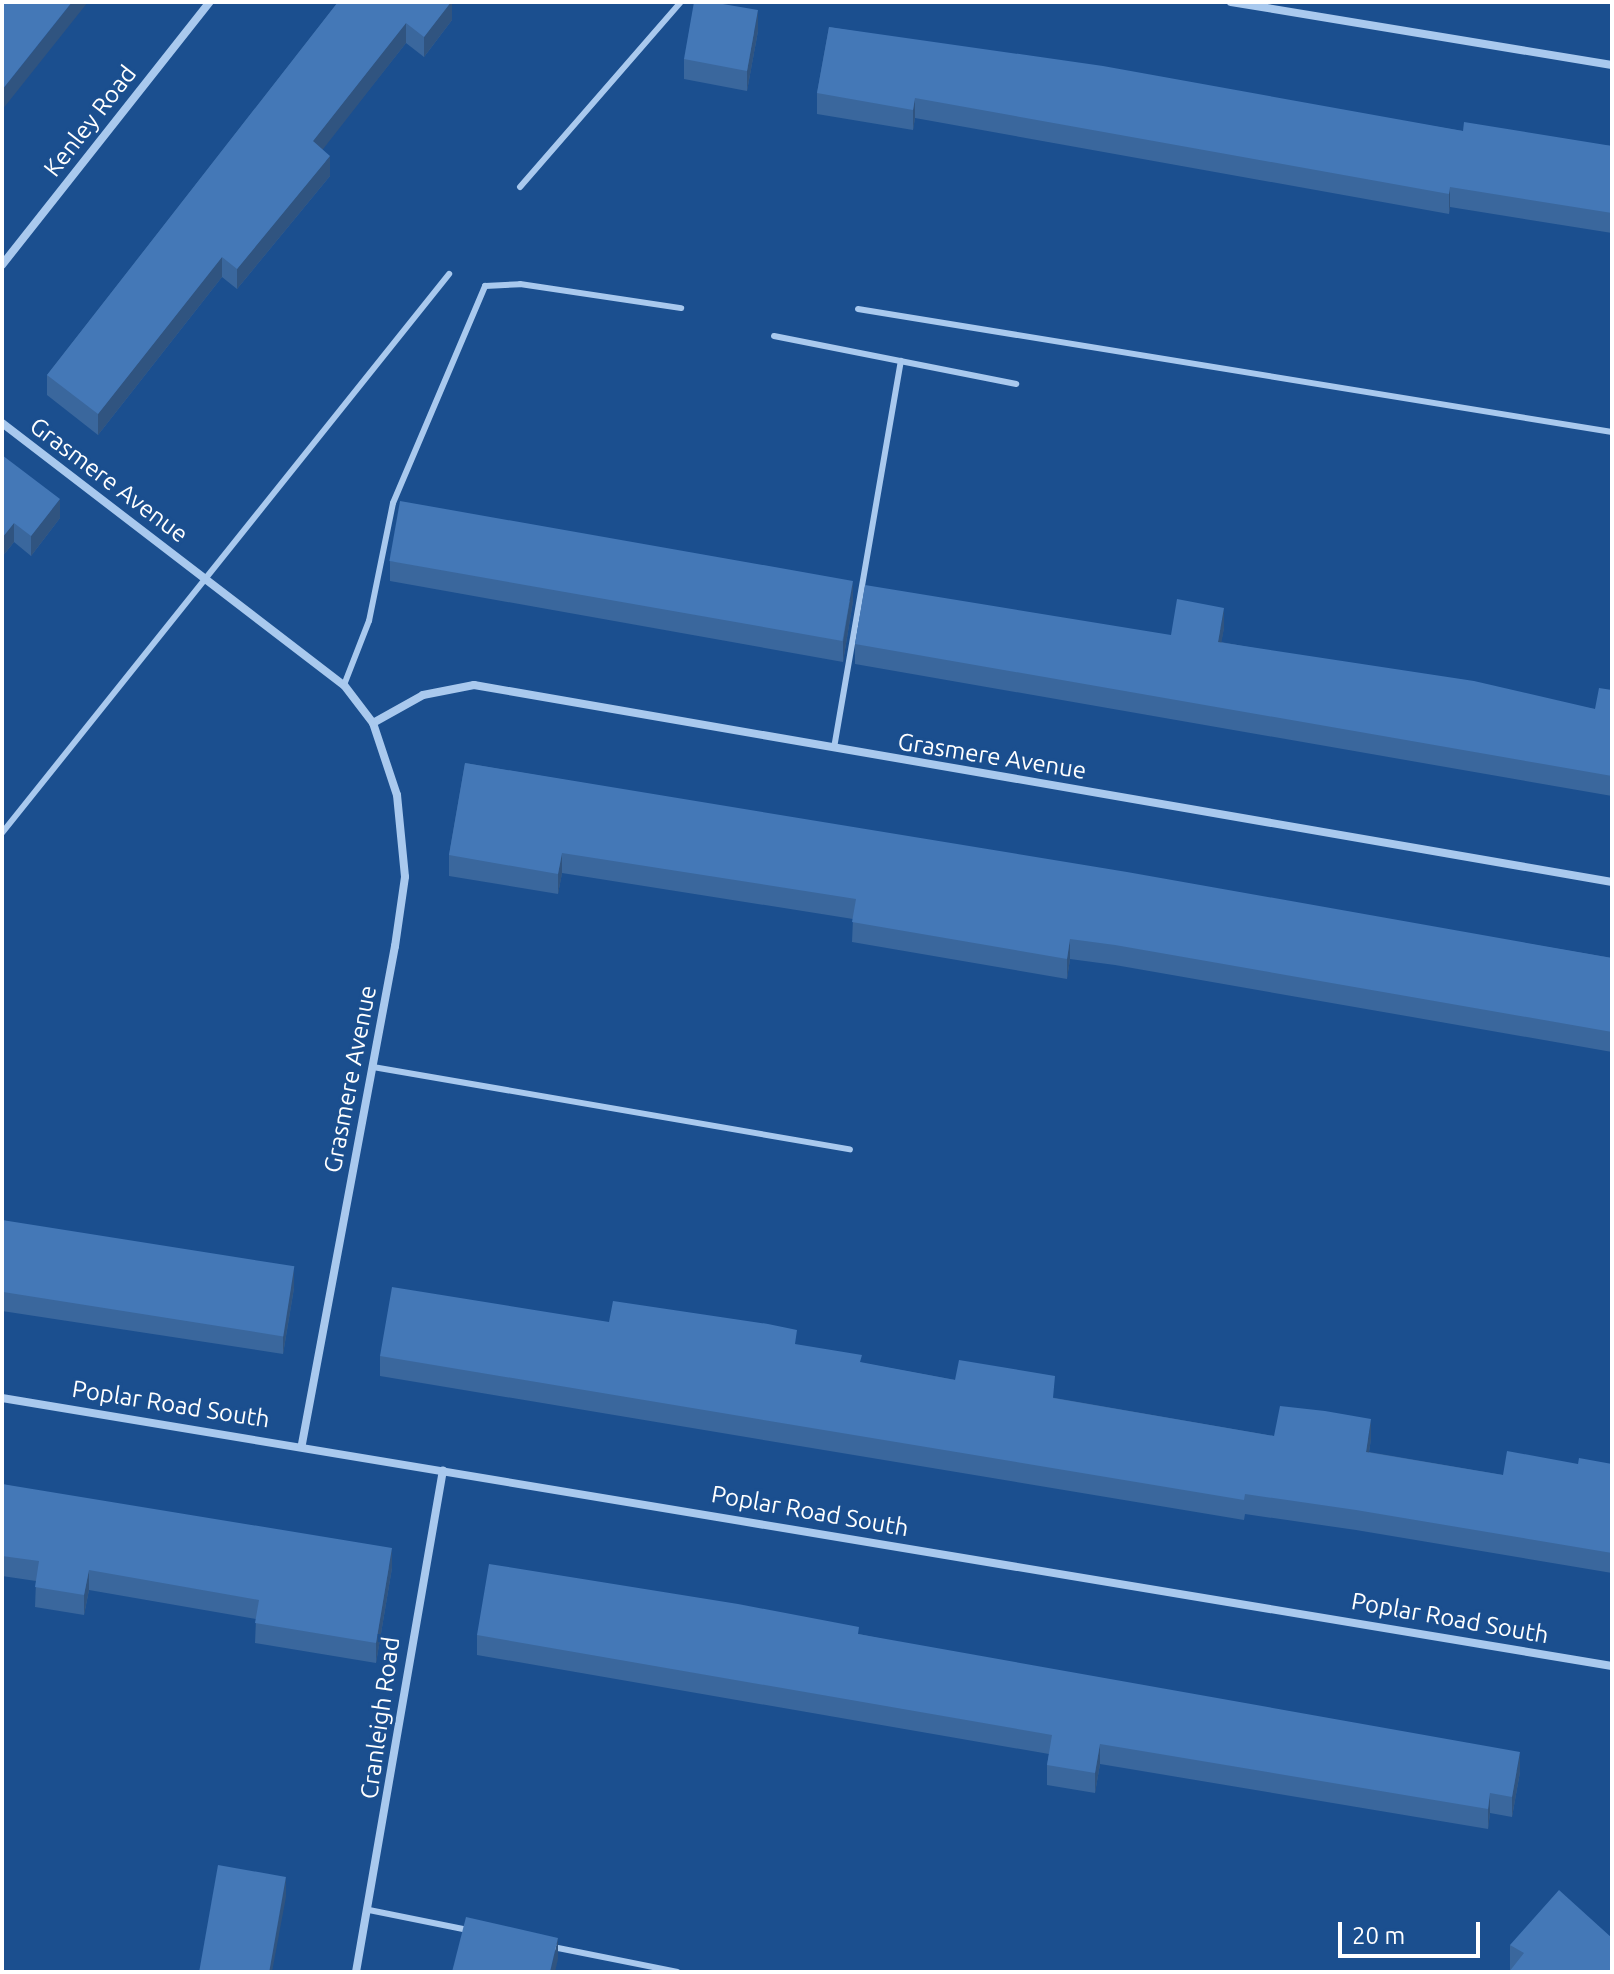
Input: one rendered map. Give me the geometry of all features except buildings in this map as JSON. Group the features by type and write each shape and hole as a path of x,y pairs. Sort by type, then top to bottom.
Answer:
{"street":[{"name":"Kenley Road","path":"2,265 210,2"},
{"path":"1231,2 1612,65"},
{"name":"Grasmere Avenue","path":"2,423 344,685 373,723 397,795 405,877 373,1067 302,1444"},
{"name":"Grasmere Avenue","path":"373,723 423,695 474,685 834,750 1612,882"},
{"name":"Poplar Road South","path":"2,1398 302,1444 1612,1666"},
{"name":"Cranleigh Road","path":"356,1972 369,1910 406,1664 443,1470"}],"lane":[{"path":"520,187 681,2"},
{"path":"2,833 449,274"},
{"path":"344,685 369,621 393,503 485,286 520,284 681,308"},
{"path":"858,309 1612,432"},
{"path":"774,336 1016,384"},
{"path":"834,750 901,361"},
{"path":"373,1067 850,1149"},
{"path":"369,1910 477,1932"},
{"path":"539,1944 678,1972"}]}
